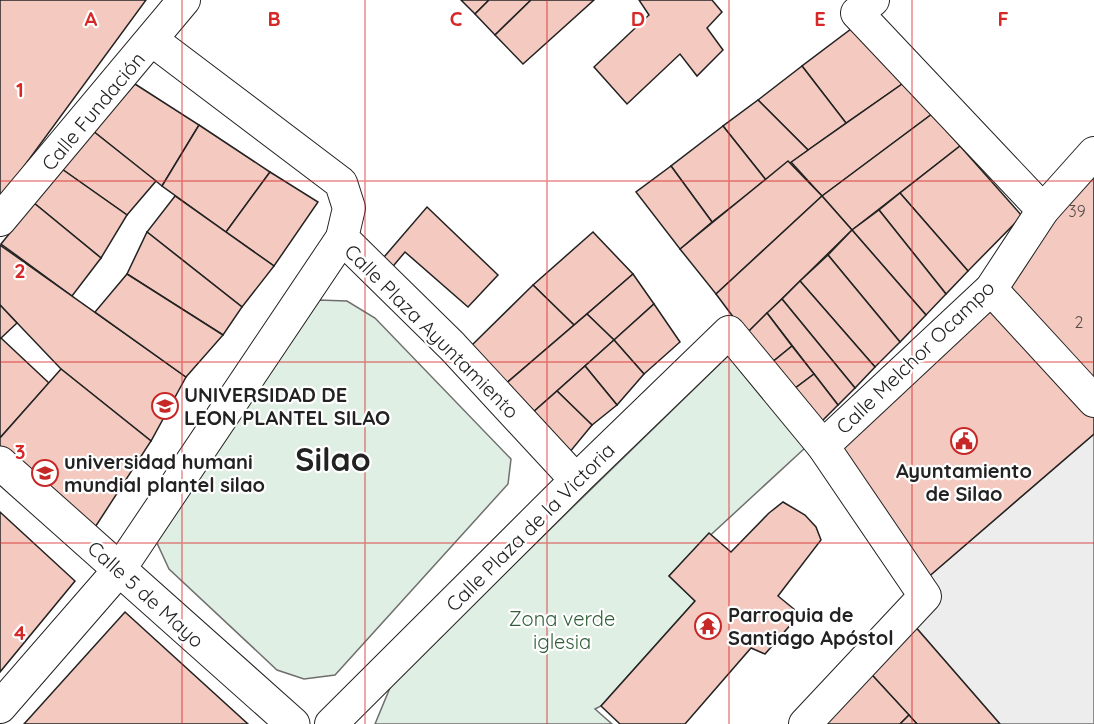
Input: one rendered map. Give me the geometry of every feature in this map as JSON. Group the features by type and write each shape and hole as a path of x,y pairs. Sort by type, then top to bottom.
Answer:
{"main road":[{"name":"Calle 5 de Mayo","path":"0,464 292,724"}],"street":[{"name":"Calle Fundación","path":"0,220 184,0"},
{"path":"865,7 1043,210"},
{"name":"Calle Plaza Ayuntamiento","path":"152,40 340,183 349,208 342,238 452,346 576,480"},
{"name":"Calle Melchor Ocampo","path":"823,446 991,289 1043,210 1094,153"},
{"path":"0,707 119,570 342,238"},
{"path":"991,289 1094,401"},
{"name":"Calle Plaza de la Victoria","path":"332,724 576,480 729,332 823,446"},
{"path":"808,723 925,596 823,446"}],"green space":[{"path":"318,300 347,301 375,318 511,459 508,484 335,675 304,679 277,670 169,569 157,543 157,520"},
{"name":"Zona verde iglesia","path":"731,353 805,448 669,576 695,601 601,706 595,709 612,724 375,724 392,683"}],"shaded area":[{"path":"1094,434 1094,724 1000,724 906,616 926,579"}],"building":[{"path":"0,0 146,0 0,199"},
{"path":"461,0 489,0 475,14"},
{"path":"489,0 531,0 495,35 475,14"},
{"path":"531,0 594,0 523,64 495,35"},
{"path":"639,0 712,0 722,12 707,28 723,50 697,76 680,54 627,104 594,67 649,15"},
{"path":"855,26 905,82 846,123 802,66"},
{"path":"802,66 846,123 808,150 758,100"},
{"path":"905,82 932,114 822,196 791,162"},
{"path":"135,84 199,125 162,186 93,131"},
{"path":"758,100 808,150 766,180 723,126"},
{"path":"932,114 960,146 852,230 822,196"},
{"path":"199,125 270,172 226,232 162,186"},
{"path":"723,126 766,180 712,222 671,166"},
{"path":"93,131 156,181 127,215 59,167"},
{"path":"960,146 1022,216 968,271 900,193"},
{"path":"1094,153 1094,400 991,289"},
{"path":"788,161 822,196 716,294 680,249"},
{"path":"671,166 712,222 680,249 636,192"},
{"path":"59,167 127,215 101,258 34,203"},
{"path":"270,172 318,202 274,266 226,232"},
{"path":"900,193 968,271 946,294 879,210"},
{"path":"175,196 274,266 242,307 147,232"},
{"path":"822,196 852,230 746,334 716,294"},
{"path":"34,203 101,258 72,296 1,244"},
{"path":"427,207 498,275 468,307 405,252 389,271 378,264"},
{"path":"879,210 946,294 926,315 852,230"},
{"path":"852,230 926,315 900,342 828,255"},
{"path":"147,232 242,307 223,335 127,274"},
{"path":"593,232 633,274 574,325 533,285"},
{"path":"0,245 186,377 151,441 61,369 0,305"},
{"path":"828,255 900,342 875,367 800,281"},
{"path":"127,274 223,335 186,377 95,312"},
{"path":"633,274 654,304 614,340 587,314"},
{"path":"800,281 875,367 855,388 782,299"},
{"path":"533,285 574,325 503,386 470,347"},
{"path":"782,299 855,388 838,405 767,313"},
{"name":"Ayuntamiento de Silao","path":"991,299 1094,411 1094,434 926,579 835,448"},
{"path":"654,304 680,342 644,374 614,340"},
{"path":"0,305 17,323 0,339"},
{"path":"767,313 792,346 770,364 746,334"},
{"path":"587,314 614,340 531,414 503,386"},
{"path":"0,339 49,383 0,438"},
{"path":"614,340 644,374 617,405 585,366"},
{"path":"792,346 814,374 790,392 770,364"},
{"path":"585,366 617,405 592,425 557,391"},
{"path":"61,369 151,441 90,535 0,454 0,438"},
{"path":"814,374 838,405 817,426 790,392"},
{"path":"557,391 592,425 569,453 531,414"},
{"name":"Parroquia de Santiago Apóstol","path":"783,502 805,515 816,527 821,540 778,596 800,614 765,654 751,648 685,724 620,724 601,706 695,601 669,576 709,533 731,552"},
{"path":"0,512 75,581 0,672"},
{"path":"125,612 248,724 24,724"},
{"path":"906,616 1000,724 917,724 862,664"},
{"path":"862,664 909,715 900,724 821,724"},
{"path":"909,715 917,724 900,724"}],"place":[{"name":"UNIVERSIDAD DE LEON PLANTEL SILAO","path":"165,406"},
{"name":"Ayuntamiento de Silao","path":"964,441"},
{"name":"universidad humani mundial plantel silao","path":"45,473"},
{"name":"Parroquia de Santiago Apóstol","path":"708,626"}],"district":[{"name":"Silao","path":"333,459"}]}
